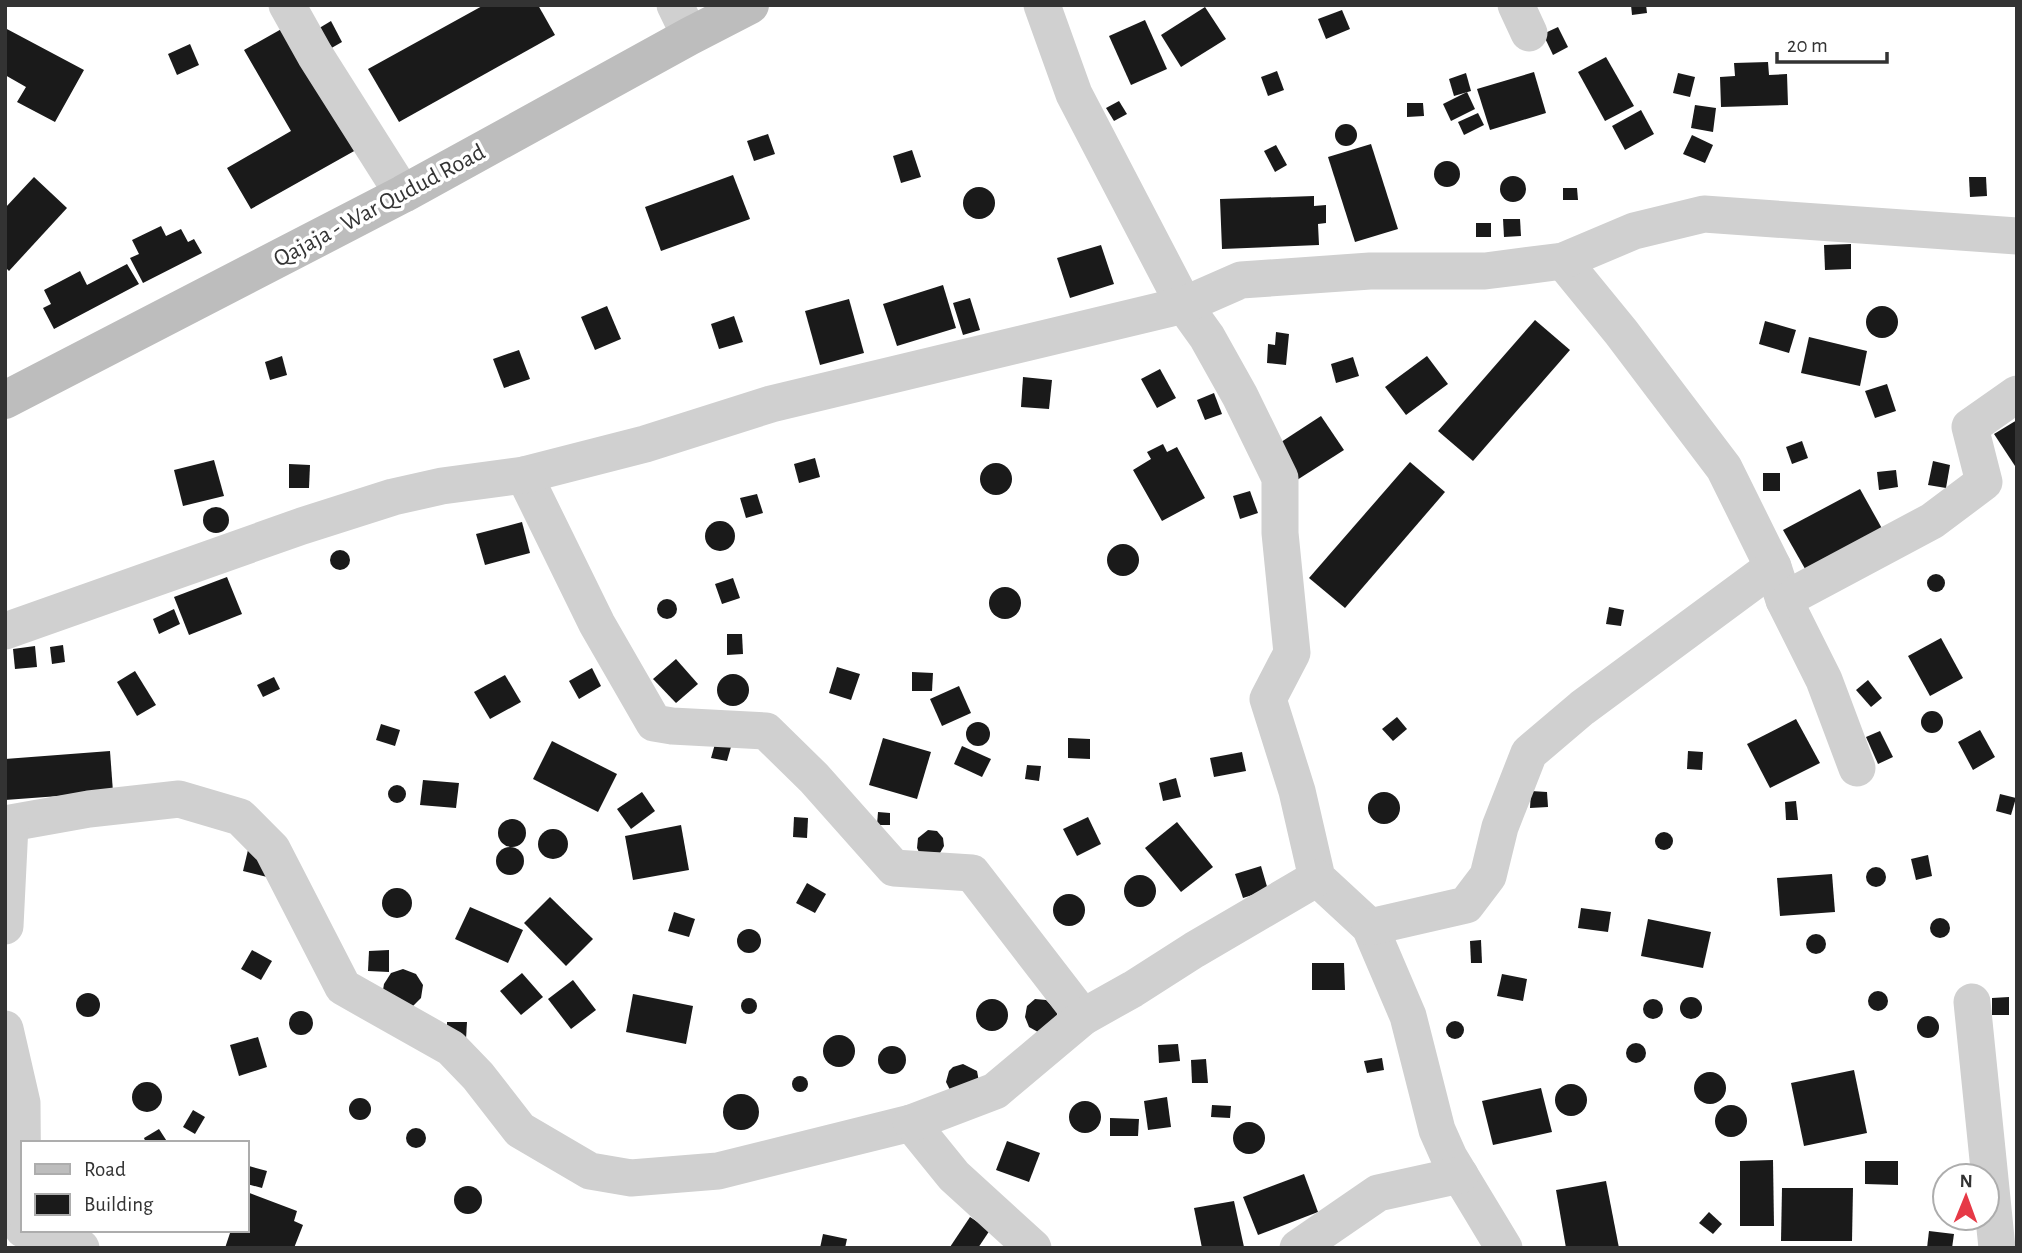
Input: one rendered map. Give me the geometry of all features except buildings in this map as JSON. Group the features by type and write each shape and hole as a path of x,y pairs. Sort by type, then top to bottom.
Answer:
{"street":[{"path":"287,5 315,55 403,194"},
{"name":"Qajaja - War Qudud Road","path":"5,400 403,194 682,20 750,5"},
{"path":"1042,5 1074,94 1184,305 1207,337 1240,396 1280,478 1280,533 1292,653 1268,699 1297,791 1317,878 1370,927 1408,1016 1437,1130 1449,1157 1504,1248"},
{"path":"5,631 302,526 393,497 442,486 524,475 645,444 771,404 1184,305 1241,280 1370,271 1485,271 1563,261 1633,231 1704,215 2017,236"},
{"path":"1563,261 1621,332 1724,468 1824,680 1857,768"},
{"path":"1370,927 1466,905 1488,876 1500,827 1529,753 1582,708 1778,583 1931,522 1984,482 1970,427 2017,394"},
{"path":"524,475 597,624 654,723 766,731 814,778 894,869 972,873 1083,1017"},
{"path":"5,926 8,825 89,809 179,799 240,817 272,849 343,987 451,1048 478,1076 520,1130 590,1171 631,1178 718,1171 911,1123 995,1090 1083,1017 1317,878"},
{"path":"1972,1002 1997,1248"},
{"path":"5,1029 22,1103 22,1141"},
{"path":"911,1123 954,1176 1033,1248"},
{"path":"1298,1248 1378,1193 1460,1175"},
{"path":"35,1232 81,1248"}]}
